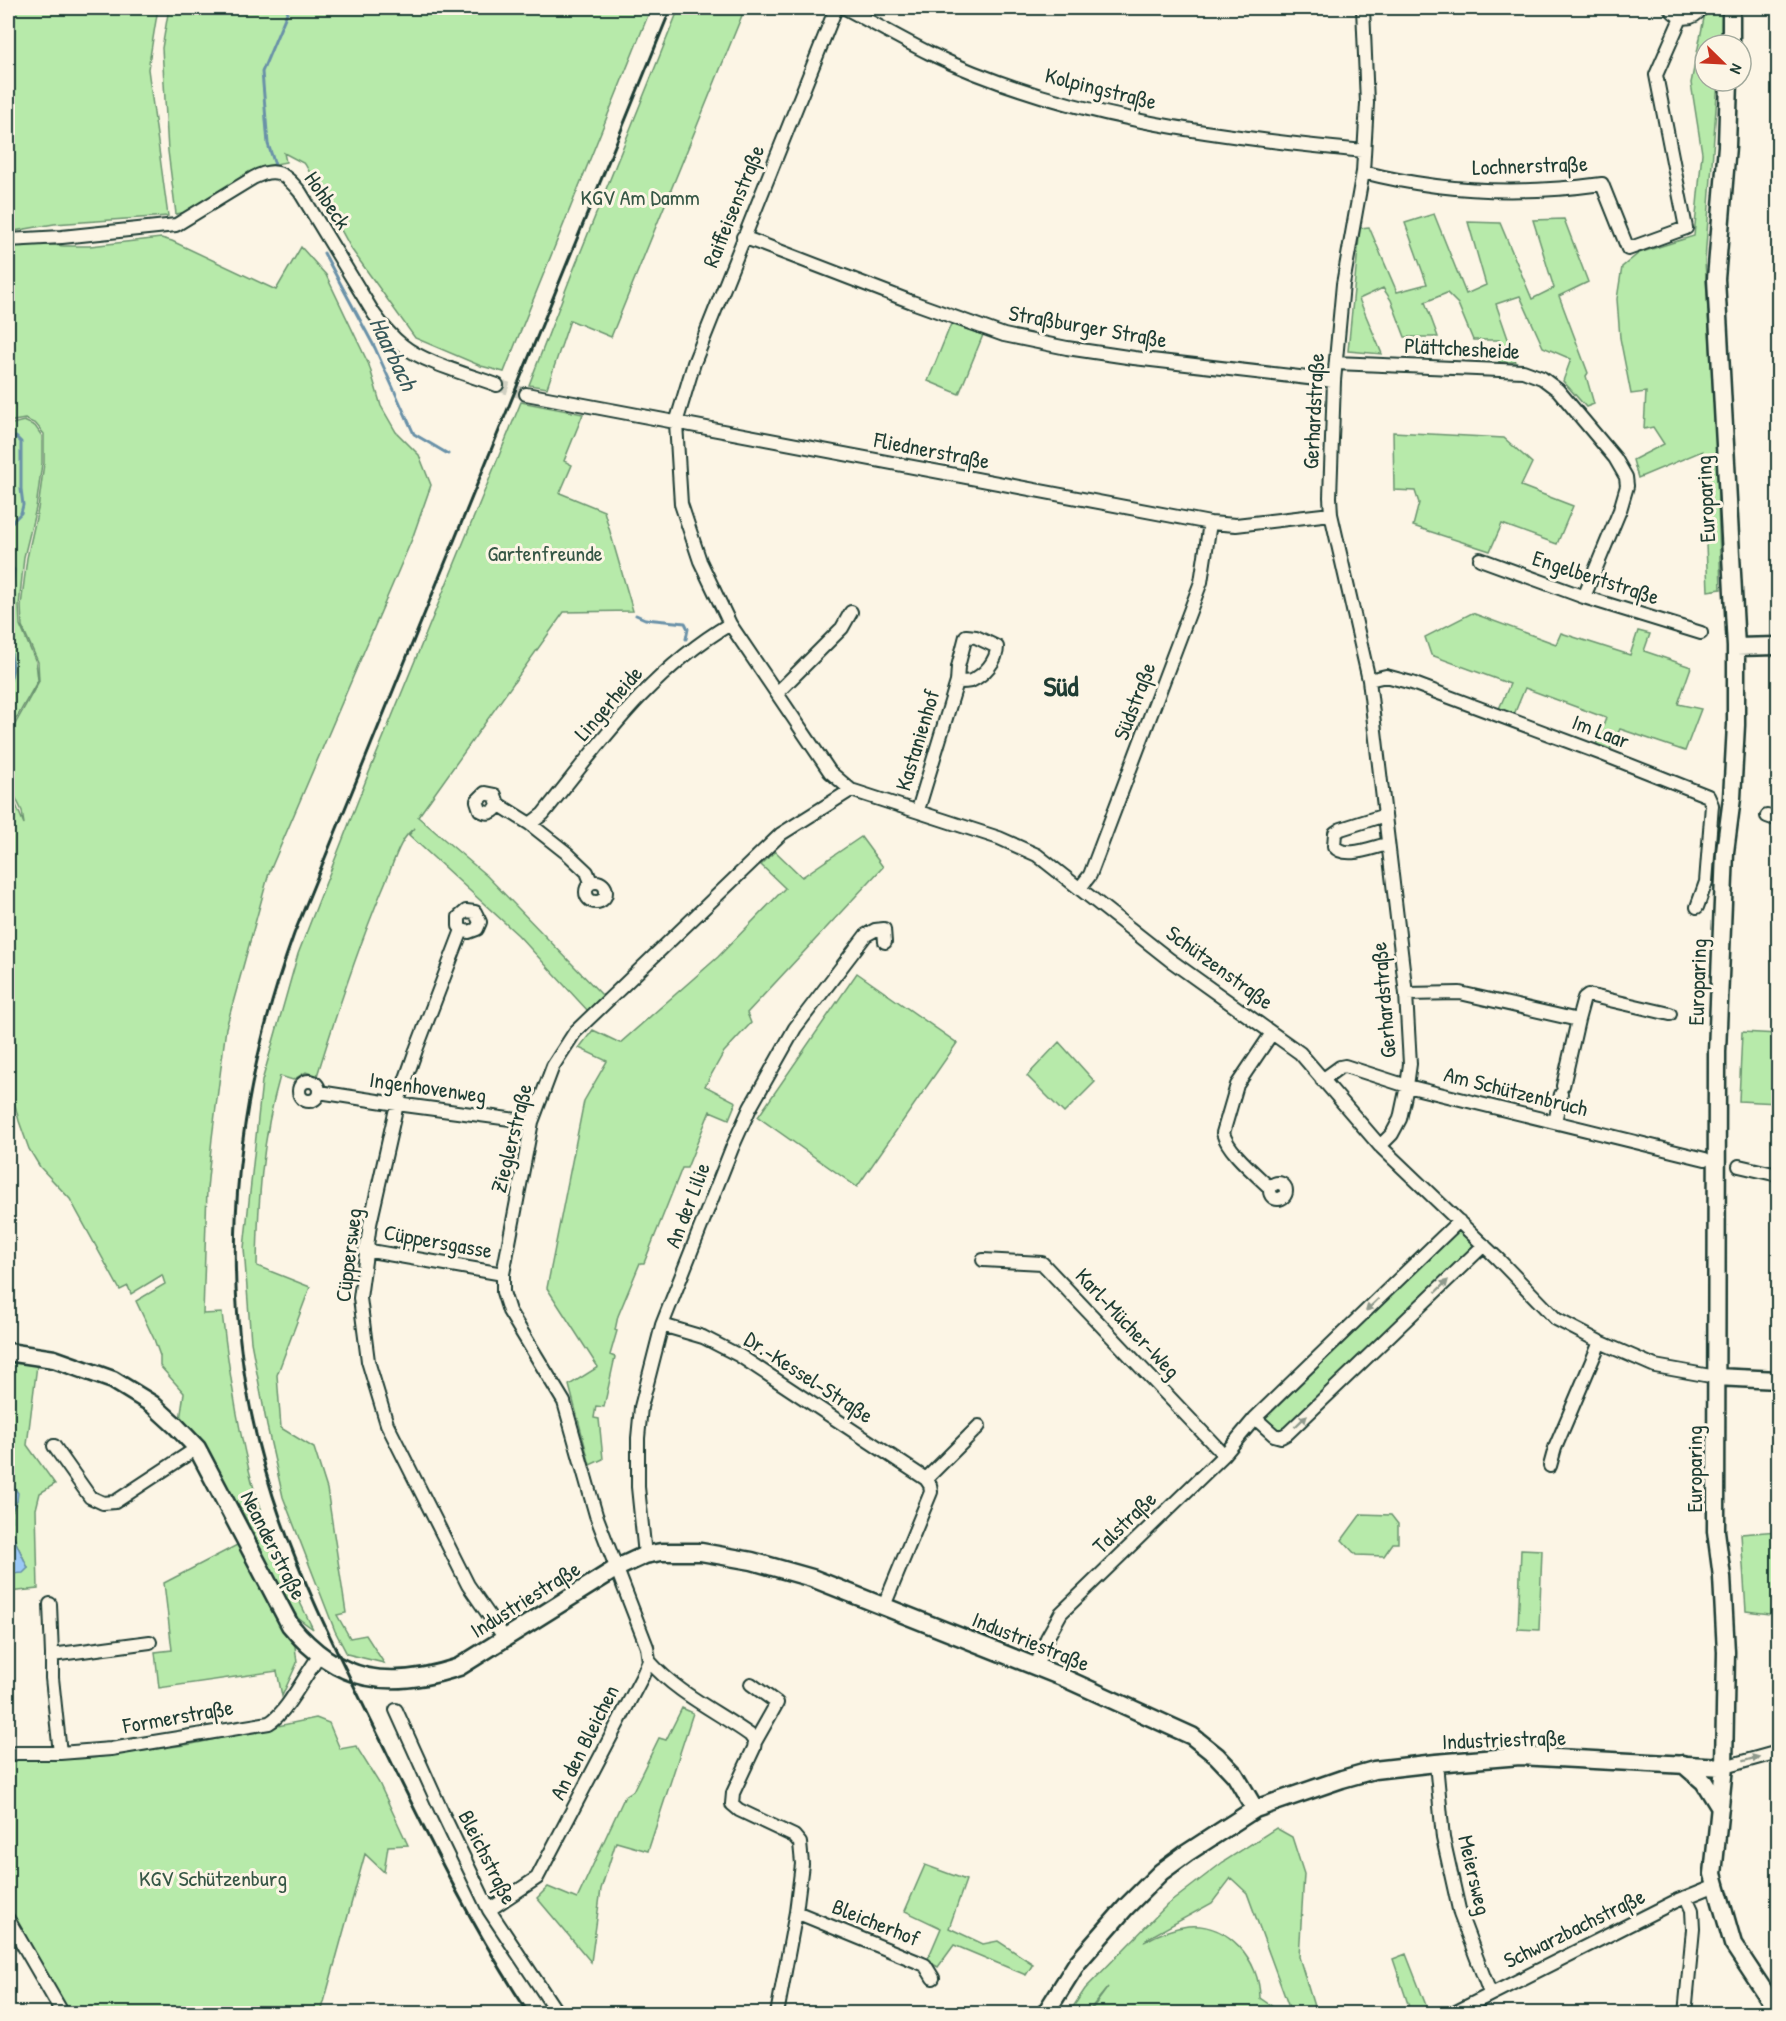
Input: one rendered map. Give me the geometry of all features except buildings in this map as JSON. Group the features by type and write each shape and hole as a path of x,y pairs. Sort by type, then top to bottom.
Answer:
{"main road":[{"path":"1731,8 1731,33"},
{"name":"Europaring","path":"1729,93 1716,279 1736,647 1736,725 1732,798 1725,852 1716,1052 1716,1531 1722,1577 1726,1652 1724,1767 1713,1874 1733,1944 1779,2012"},
{"path":"1736,647 1779,646"},
{"name":"Neanderstraße","path":"8,1353 54,1359 113,1380 152,1404 197,1448 282,1613 300,1637 320,1655"},
{"name":"Schützenstraße","path":"1716,1377 1779,1380"},
{"name":"Industriestraße","path":"320,1655 340,1667 379,1680 401,1681 436,1675 459,1667 617,1568 645,1555 661,1552 701,1552 752,1561 812,1578 1036,1666 1192,1736 1218,1755 1235,1775 1255,1809 1374,1770 1436,1763 1520,1756 1724,1767"},
{"path":"1683,1764 1704,1782 1720,1808"},
{"path":"1045,2013 1077,1963 1161,1872 1255,1809"}],"street":[{"name":"Raiffeisenstraße","path":"676,423 694,363 836,8"},
{"name":"Kolpingstraße","path":"845,8 931,54 993,78 1075,105 1186,130 1283,143 1364,150"},
{"name":"Gerhardstraße","path":"1363,8 1367,103 1363,172 1343,284 1330,446 1330,497 1369,680 1406,994 1410,1064 1407,1086 1400,1119 1392,1134 1380,1146"},
{"path":"1670,8 1681,18 1694,16 1702,8"},
{"name":"Lochnerstraße","path":"1363,172 1409,183 1467,188 1525,190 1576,188 1602,184 1628,249 1686,228 1656,75 1681,18"},
{"name":"Hohbeck","path":"8,240 62,237 176,225 253,178 265,172 276,172 285,175 300,192 386,330 404,347 434,362 498,385"},
{"name":"Straßburger Straße","path":"743,237 1005,335 1067,348 1134,358 1334,381"},
{"name":"Plättchesheide","path":"1336,363 1523,371 1542,378 1557,390 1615,458 1626,477 1627,486 1620,510 1584,597"},
{"name":"Fliednerstraße","path":"526,394 1210,523 1236,525 1332,514"},
{"name":"Schützenstraße","path":"676,423 681,504 700,561 730,624 830,772 851,790 999,838 1037,855 1150,944 1300,1053 1380,1146 1484,1245 1556,1319 1654,1366 1716,1377"},
{"name":"Südstraße","path":"1080,888 1090,875 1201,582 1210,523"},
{"name":"Engelbertstraße","path":"1480,559 1584,597 1701,633"},
{"path":"777,693 842,628 851,612"},
{"name":"Lingerheide","path":"530,824 543,814 645,689 681,657 730,624"},
{"name":"Im Laar","path":"1369,680 1386,676 1412,683 1708,796 1712,806 1706,882 1697,908"},
{"name":"Kastanienhof","path":"918,810 957,682"},
{"name":"Zieglerstraße","path":"617,1568 596,1515 564,1402 509,1311 503,1292 503,1274 532,1122 553,1065 575,1032 781,834 851,790"},
{"path":"498,804 530,824 586,872 591,882"},
{"path":"1385,815 1341,829 1335,833 1334,846 1338,851 1346,854 1388,844"},
{"name":"An der Lilie","path":"645,1555 638,1487 638,1438 641,1407 662,1325 732,1148 750,1108 795,1028 866,935 875,930 884,929 885,942"},
{"name":"Cüppersweg","path":"462,930 397,1104 365,1250 360,1298 362,1329 368,1361 387,1424 468,1585 504,1637"},
{"path":"1406,994 1460,993 1578,1020"},
{"path":"1555,1122 1584,998 1588,996 1670,1014"},
{"path":"1270,1188 1225,1141 1223,1133 1237,1085 1272,1033"},
{"name":"Am Schützenbruch","path":"1322,1080 1344,1066 1407,1086 1705,1159"},
{"name":"Ingenhovenweg","path":"319,1092 532,1122"},
{"path":"1740,1166 1779,1175"},
{"name":"Talstraße","path":"1036,1666 1047,1638 1061,1613 1224,1455 1255,1418 1459,1221"},
{"path":"1255,1418 1274,1435 1281,1437 1288,1433 1484,1245"},
{"name":"Cüppersgasse","path":"365,1250 503,1274"},
{"name":"Karl-Mücher-Weg","path":"983,1260 1042,1263 1224,1455"},
{"name":"Dr.-Kessel-Straße","path":"662,1325 703,1337 740,1356 926,1479"},
{"path":"1550,1466 1555,1448 1600,1342"},
{"path":"884,1606 931,1492 926,1479 979,1426"},
{"path":"54,1446 90,1497 103,1503 115,1502 197,1448"},
{"path":"617,1568 647,1647 649,1661 684,1693 745,1731 755,1742"},
{"path":"50,1605 51,1678 60,1753"},
{"path":"52,1655 150,1642"},
{"name":"Formerstraße","path":"8,1756 16,1753 60,1753 111,1749 269,1723 284,1711 320,1655"},
{"name":"An den Bleichen","path":"489,1910 537,1878 649,1661"},
{"name":"Bleicherhof","path":"750,1684 777,1703 755,1742 733,1793 732,1804 739,1810 798,1839 802,1848 796,1912 777,2013"},
{"name":"Bleichstraße","path":"396,1710 441,1812 489,1910 558,2013"},
{"path":"1724,1767 1779,1752"},
{"name":"Meiersweg","path":"1436,1763 1443,1838 1460,1914 1490,1993"},
{"name":"Schwarzbachstraße","path":"1452,2013 1686,1897 1716,1885"},
{"path":"1685,2013 1693,1929 1692,1910 1686,1897"},
{"name":"Bleicherhof","path":"796,1912 925,1965 933,1978"},
{"path":"8,1919 63,2013"}],"green space":[{"path":"8,8 158,8 148,69 168,216 54,224 8,232"},
{"path":"169,8 651,8 504,372 481,366 415,338 352,250 305,164 284,153 286,162 261,167 193,211 176,214 168,151 162,48"},
{"name":"KGV Am Damm","path":"679,8 745,8 611,337 570,320 547,388 529,385 571,276"},
{"path":"1706,8 1722,8 1721,33 1701,33"},
{"path":"1693,73 1693,93 1717,93 1705,261 1716,441 1721,589 1708,591 1702,451 1638,478 1633,460 1664,444 1653,427 1644,429 1646,392 1631,394 1620,338 1617,299 1622,267 1639,253 1694,236 1702,153 1691,83"},
{"path":"1434,214 1466,294 1486,285 1468,222 1500,223 1532,299 1554,288 1533,220 1564,219 1588,282 1559,296 1588,373 1586,376 1594,404 1586,407 1563,381 1571,359 1543,347 1520,296 1496,304 1516,362 1499,362 1499,340 1473,340 1458,304 1447,293 1425,302 1438,337 1405,337 1391,300 1383,288 1359,299 1382,354 1348,351 1360,228 1369,227 1397,292 1427,284 1405,223"},
{"path":"161,238 276,290 301,247 326,275 369,365 381,406 396,432 419,455 431,485 412,539 269,873 226,1028 212,1138 207,1189 203,1314 222,1313 243,1445 254,1489 273,1543 313,1629 298,1618 267,1563 244,1515 224,1482 180,1420 184,1393 160,1366 160,1356 154,1339 136,1301 165,1284 162,1275 131,1294 128,1286 120,1290 70,1199 40,1167 29,1149 8,1077 8,786 24,824 22,811 8,782 8,737 39,681 38,662 22,626 21,606 27,558 38,509 44,463 44,434 36,424 25,419 8,422 8,241 90,246"},
{"path":"951,324 983,335 959,394 928,381"},
{"name":"Gartenfreunde","path":"521,402 583,414 564,461 572,465 560,493 604,511 633,611 564,612 418,817 487,876 603,996 588,1011 518,935 409,835 415,828 406,837 395,856 350,975 317,1076 306,1072 293,1080 280,1076 269,1123 262,1170 257,1266 310,1287 277,1375 281,1428 314,1448 327,1489 346,1613 337,1615 350,1638 366,1635 384,1663 347,1654 335,1631 283,1497 267,1426 251,1342 244,1248 262,1081 298,954 366,780"},
{"path":"24,421 35,426 42,436 42,463 36,508 24,557 19,606 20,625 36,662 38,680 8,733 8,425"},
{"path":"1393,432 1504,438 1532,463 1521,486 1573,506 1557,544 1502,524 1490,551 1413,526 1419,503 1415,491 1394,490"},
{"path":"1472,613 1556,644 1561,633 1630,655 1638,631 1650,634 1644,651 1691,667 1678,704 1701,709 1685,751 1620,729 1610,750 1596,745 1606,718 1525,688 1513,717 1498,711 1510,684 1431,655 1425,637"},
{"path":"861,837 883,867 747,1013 751,1023 724,1052 705,1086 736,1102 729,1119 710,1111 687,1168 682,1168 644,1263 640,1263 618,1316 615,1330 617,1331 610,1355 615,1357 604,1407 596,1406 594,1418 599,1419 603,1459 590,1465 569,1385 598,1367 547,1288 584,1101 607,1061 579,1048 593,1030 620,1043 718,957 785,888 761,865 775,851 802,877"},
{"path":"857,973 957,1043 857,1187 758,1117"},
{"path":"1742,1032 1778,1034 1778,1103 1739,1101"},
{"path":"1059,1042 1095,1082 1064,1113 1027,1076"},
{"path":"1458,1224 1482,1248 1281,1436 1255,1418"},
{"path":"8,1363 37,1365 27,1445 55,1484 40,1493 36,1509 38,1589 8,1592 8,1573 28,1568 11,1527 13,1510 17,1501 14,1487 8,1491 8,1451 10,1451 13,1433 8,1431 8,1403 12,1398 8,1389"},
{"path":"1361,1514 1391,1515 1398,1524 1398,1543 1393,1543 1384,1556 1356,1555 1342,1540"},
{"path":"1778,1531 1778,1615 1746,1611 1741,1534"},
{"path":"239,1544 276,1617 295,1646 297,1663 282,1696 277,1671 159,1688 155,1652 172,1650 164,1583"},
{"path":"1521,1549 1542,1550 1539,1630 1518,1629"},
{"path":"682,1708 693,1713 648,1851 616,1842 601,1889 591,1962 537,1898 548,1887 577,1899 625,1796 633,1791 659,1738 666,1740"},
{"name":"KGV Schützenburg","path":"316,1718 329,1723 340,1749 356,1746 379,1783 408,1845 388,1846 384,1872 365,1854 321,2013 68,2013 10,1912 8,1762 25,1756 47,1760 92,1758 192,1744"},
{"path":"1276,1828 1292,1837 1304,1874 1299,1957 1316,2013 1291,2013 1247,1893 1231,1878 1212,1903 1144,1942 1165,1932 1188,1926 1203,1926 1217,1930 1229,1937 1248,1958 1259,1984 1260,1998 1276,2009 1272,2013 1089,2013 1108,1987 1087,2013 1069,2013 1085,1989 1167,1905 1223,1862"},
{"path":"925,1865 966,1880 949,1928 983,1944 998,1941 1033,1964 1026,1975 954,1945 938,1967 927,1961 941,1928 905,1911"},
{"path":"1406,1954 1429,2013 1411,2013 1393,1959"}],"water":[{"path":"14,1487 18,1493 17,1501 11,1510 11,1532 28,1568 23,1573 9,1574 8,1491"}],"waterway":[{"name":"Haarbach","path":"275,165 268,144 262,72 289,8"},
{"name":"Haarbach","path":"324,253 375,348 414,434 448,454"},
{"path":"8,438 16,437 21,442 23,505 21,513 8,526"},
{"path":"8,563 14,570 12,586 8,588"},
{"name":"Haarbach","path":"636,615 645,619 685,623 688,629 686,639"},
{"path":"8,643 13,669 8,682"}],"tunnel":[{"path":"497,385 526,394"}],"tram line":[{"path":"1774,8 1778,11"}],"railway":[{"path":"529,2014 468,1914 432,1844 322,1619 284,1527 254,1426 242,1355 236,1284 236,1213 243,1142 254,1072 272,1003 294,934 671,8"}],"district":[{"name":"Süd","path":"1061,686"}]}
